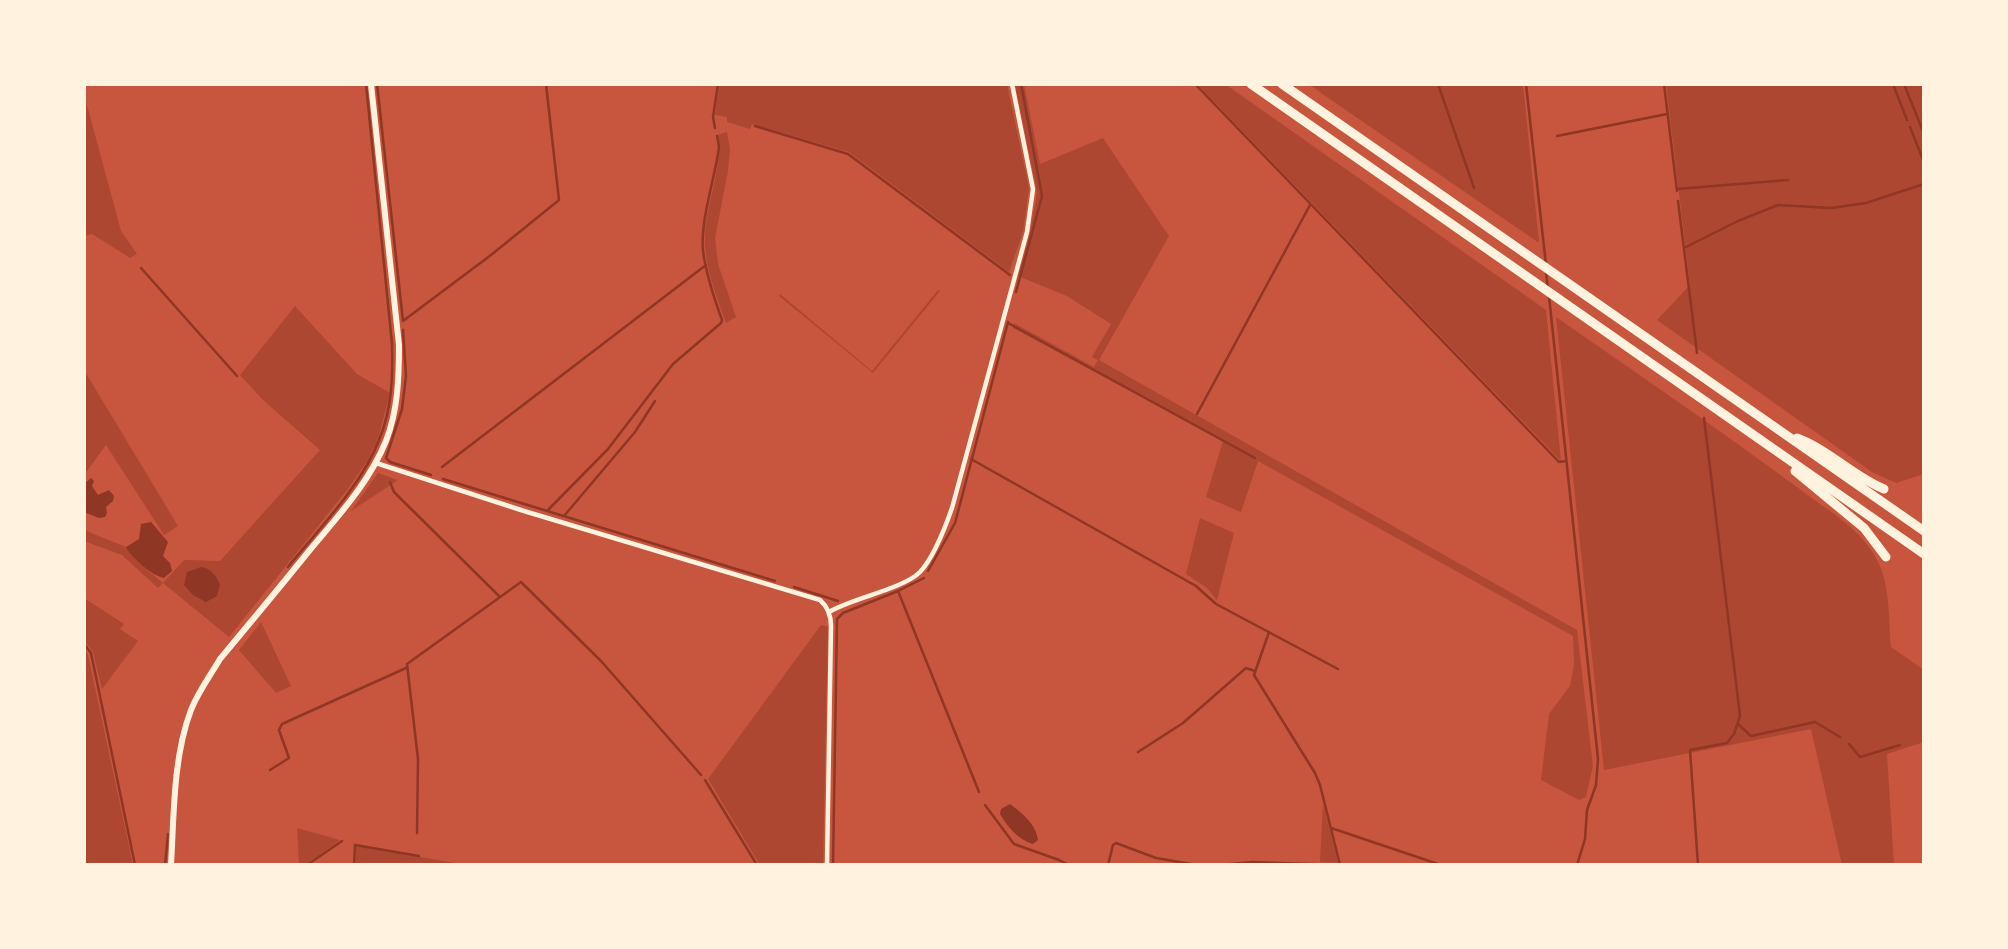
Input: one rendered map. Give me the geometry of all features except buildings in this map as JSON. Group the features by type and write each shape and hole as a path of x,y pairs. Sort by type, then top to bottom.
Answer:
{"highway":[{"path":"1251,84 1924,554"},
{"path":"1282,84 1924,531"},
{"path":"1779,430 1814,446 1884,489"},
{"path":"1769,446 1871,536 1886,556"}],"street":[{"path":"171,865 179,760 191,709 220,659 355,495 376,463 394,414 399,381 399,345 371,84"},
{"path":"829,612 894,586 920,572 943,531 952,508 1029,221 1033,189 1012,84"},
{"path":"376,463 534,514 820,600 829,612 831,626 827,865"}],"shaded area":[{"path":"719,84 1007,84 1029,188 1023,232 1009,272 849,152 752,124 750,129 727,122 727,117 715,115"},
{"path":"1015,84 1024,84 1040,164 1103,138 1169,236 1099,360 1577,630 1593,766 1586,797 1579,800 1541,780 1549,714 1570,686 1574,665 1573,636 1258,461 1241,512 1206,497 1223,441 1013,328 1014,323 1094,367 1098,360 1092,357 1111,324 1067,296 1018,276 1030,233 1037,193"},
{"path":"1197,84 1225,84 1546,310 1561,461"},
{"path":"1309,84 1523,84 1539,243 1324,95"},
{"path":"1666,84 1924,84 1924,474 1896,483 1872,472 1657,320 1690,285"},
{"path":"84,94 121,231 137,254 130,258 92,234 84,236"},
{"path":"727,132 730,149 728,171 715,238 718,264 736,317 726,323 711,279 705,232 718,160 718,135"},
{"path":"938,290 940,291 873,373 779,296 780,294 872,371"},
{"path":"295,306 357,374 390,393 378,439 368,460 229,637 163,583 184,560 220,561 320,450 263,400 240,375"},
{"path":"1556,317 1710,424 1852,528 1876,558 1887,590 1891,647 1924,670 1924,742 1887,754 1894,865 1842,865 1811,729 1604,770"},
{"path":"84,370 178,526 164,535 106,445 84,475"},
{"path":"378,473 398,480 351,511"},
{"path":"91,478 94,481 92,486 98,495 109,490 114,496 113,501 106,507 105,517 99,518 84,512 84,484"},
{"path":"1200,518 1234,533 1217,600 1207,588 1186,574"},
{"path":"151,522 168,542 163,556 170,563 172,571 164,578 143,566 126,547 139,539 141,524"},
{"path":"84,530 126,547 137,561 163,583 158,588 122,555 84,541"},
{"path":"201,567 211,571 220,584 217,596 206,602 193,595 184,585 187,572"},
{"path":"84,598 124,624 120,629 138,641 102,689 93,652 84,640"},
{"path":"261,622 291,686 276,693 239,650"},
{"path":"821,625 828,627 823,865 760,865 708,779"},
{"path":"84,648 88,655 133,865 84,865"},
{"path":"1010,804 1024,815 1034,829 1038,840 1033,844 1014,832 1000,814 1001,809"},
{"path":"1323,804 1338,863 1320,862"},
{"path":"297,828 340,840 305,865 299,865"},
{"path":"356,846 467,865 355,865"}],"waterway":[{"path":"288,567 362,474 379,440 389,405 392,344 366,84"},
{"path":"377,84 403,321"},
{"path":"403,321 559,200 546,84"},
{"path":"715,128 713,117 718,84"},
{"path":"1016,292 1042,196 1021,84"},
{"path":"1195,84 1559,462 1566,461"},
{"path":"1438,84 1474,188"},
{"path":"1526,84 1546,265"},
{"path":"1664,84 1677,191"},
{"path":"1893,84 1907,120"},
{"path":"1904,84 1924,134"},
{"path":"1557,136 1667,114"},
{"path":"755,126 848,154 1010,275"},
{"path":"1910,127 1924,162"},
{"path":"547,511 608,449 673,364 721,323 703,251 706,213 719,147 717,136"},
{"path":"1677,189 1788,180"},
{"path":"1684,248 1778,205 1831,208 1866,203 1924,184"},
{"path":"1678,201 1697,353"},
{"path":"1197,414 1310,205"},
{"path":"442,467 706,265"},
{"path":"141,268 237,376"},
{"path":"1546,272 1548,289"},
{"path":"1549,296 1598,759 1596,785 1587,810 1585,839 1577,865"},
{"path":"928,571 955,523 1008,322"},
{"path":"1008,323 1255,458"},
{"path":"403,330 406,376 402,409 386,458 390,462 431,475"},
{"path":"564,516 635,432 655,401"},
{"path":"1698,865 1690,750 1727,743 1734,734 1740,716 1704,418"},
{"path":"971,459 1196,586 1216,604 1338,669"},
{"path":"443,479 775,581"},
{"path":"390,482 394,492 500,597"},
{"path":"833,865 837,619 843,613 924,578"},
{"path":"417,833 418,759 407,664 521,582 601,661 701,775"},
{"path":"794,587 838,601"},
{"path":"898,591 979,792"},
{"path":"1269,632 1254,675 1315,773 1340,865"},
{"path":"84,644 91,653 135,865"},
{"path":"270,770 289,758 279,730 282,724 406,668"},
{"path":"1138,752 1183,723 1246,668 1255,671"},
{"path":"1738,724 1751,736 1815,722 1840,737"},
{"path":"1849,744 1860,757 1900,745"},
{"path":"705,780 757,865"},
{"path":"985,805 1014,844 1069,865"},
{"path":"1331,828 1441,865"},
{"path":"165,865 168,834"},
{"path":"307,865 342,841"},
{"path":"1108,865 1113,845 1116,843 1156,858 1197,865"},
{"path":"354,865 355,845 419,856"},
{"path":"1220,865 1252,862 1339,865"}]}
